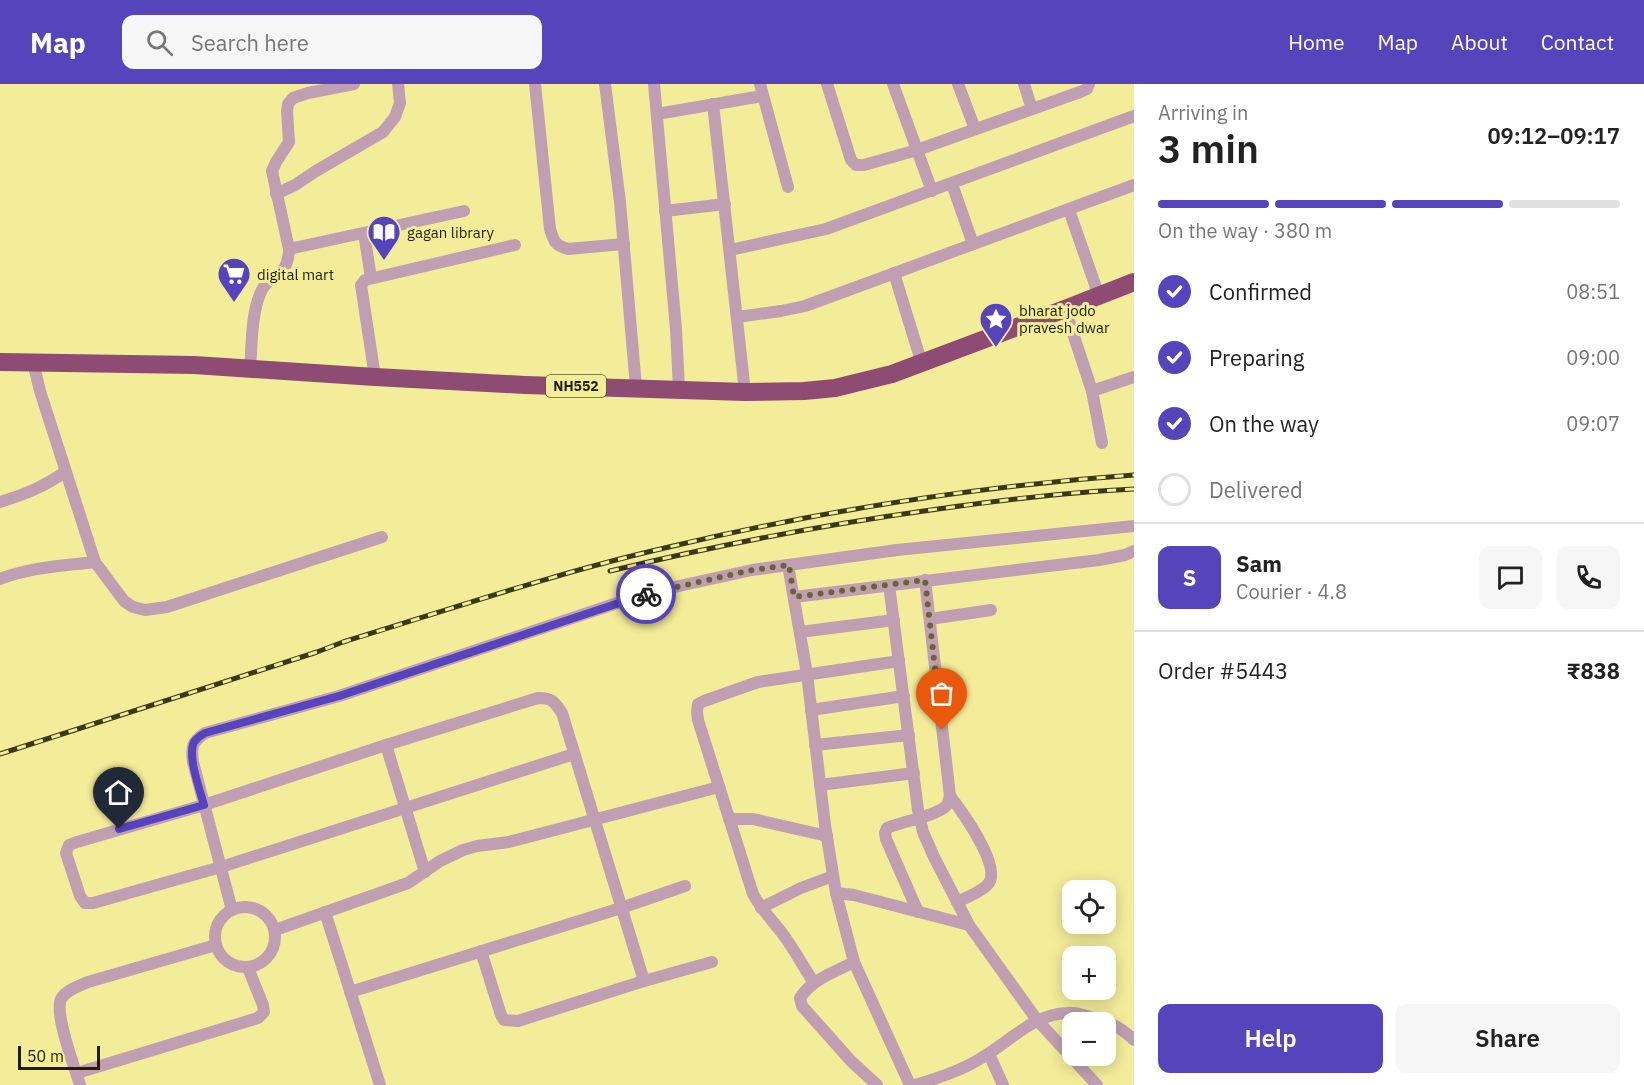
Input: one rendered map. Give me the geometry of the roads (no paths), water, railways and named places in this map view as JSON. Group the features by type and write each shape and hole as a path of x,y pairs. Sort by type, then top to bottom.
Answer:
{"highway":[{"name":"NH552","path":"0,362 194,365 525,385 745,392 804,391 865,382 922,364 1134,282"}],"street":[{"path":"250,369 255,309 260,291 268,282 282,273 289,262 290,249 272,171 289,142 288,104 308,88 354,84"},
{"path":"276,194 295,186 316,171 383,132 395,117 400,103 398,84"},
{"path":"535,84 550,229 554,241 568,249 624,244"},
{"path":"605,84 624,244 636,387"},
{"path":"654,84 676,329 679,389"},
{"path":"827,84 848,153 856,165 864,165 917,150 1080,92 1087,89 1089,84"},
{"path":"893,84 932,191"},
{"path":"958,84 975,129"},
{"path":"1024,84 1032,109"},
{"path":"657,114 713,105 761,90 788,187"},
{"path":"713,105 745,392"},
{"path":"730,250 826,229 1134,116"},
{"path":"952,184 973,244"},
{"path":"736,317 805,306 1134,185"},
{"path":"665,211 725,204"},
{"path":"1069,210 1099,296"},
{"path":"290,249 464,212"},
{"path":"364,233 371,278"},
{"path":"375,377 361,285 365,280 514,245"},
{"path":"894,273 922,364"},
{"path":"1065,309 1092,391 1102,443"},
{"path":"33,362 65,472 95,562 124,601 133,607 145,610 167,608 382,537"},
{"path":"1092,391 1134,377"},
{"path":"0,502 44,486 65,472"},
{"path":"232,910 193,762 192,749 195,740 205,733 339,696 647,593 752,570 897,550 1134,526"},
{"path":"794,597 1099,560 1134,551"},
{"path":"0,579 29,570 95,562"},
{"path":"789,565 807,674 836,893 854,962 910,1085"},
{"path":"918,912 885,833 887,828 940,810 947,805 950,796 925,580"},
{"path":"890,585 923,832 969,925 1037,1020 1097,1085"},
{"path":"930,619 991,610"},
{"path":"800,632 894,620"},
{"path":"814,983 780,930 761,908 753,894 698,720 698,704 758,682 899,661"},
{"path":"811,710 904,696"},
{"path":"574,754 221,867 93,903 85,903 80,896 66,853 69,845 77,842 204,805 537,698 548,698 562,713 644,981"},
{"path":"815,745 909,735"},
{"path":"386,745 425,872"},
{"path":"820,785 914,773"},
{"path":"275,930 408,883 440,861 470,848 509,842 719,787"},
{"path":"950,796 966,816 978,837 991,869 992,878 988,885 957,902"},
{"path":"729,819 753,819 827,836"},
{"path":"761,908 801,888 833,876"},
{"path":"351,992 621,908 685,885"},
{"path":"836,893 854,895 969,925"},
{"path":"241,907 258,910 266,915 275,930 276,940 273,951 258,965 248,968 237,967 228,963 220,955 215,935 223,916 232,910 241,907"},
{"path":"325,912 380,1085"},
{"path":"216,945 88,982 72,989 62,998 59,1008 62,1025 79,1079 258,1018 264,1012 263,1005 248,968"},
{"path":"481,951 501,1015 504,1020 510,1022 712,962"},
{"path":"854,962 814,983 800,998 802,1006 851,1061 878,1085"},
{"path":"915,1085 935,1079 989,1054 1037,1020 1050,1015 1070,1012 1105,1020 1123,1029 1134,1040"},
{"path":"989,1054 1003,1085"}],"railway":[{"path":"0,754 343,642 628,557 726,534 842,511 958,493 1134,475"},
{"path":"610,571 691,552 856,521 1036,497 1134,489"}],"place":[{"name":"gagan library","path":"384,261"},
{"name":"digital mart","path":"234,303"},
{"name":"bharat jodo pravesh dwar","path":"996,348"}]}
